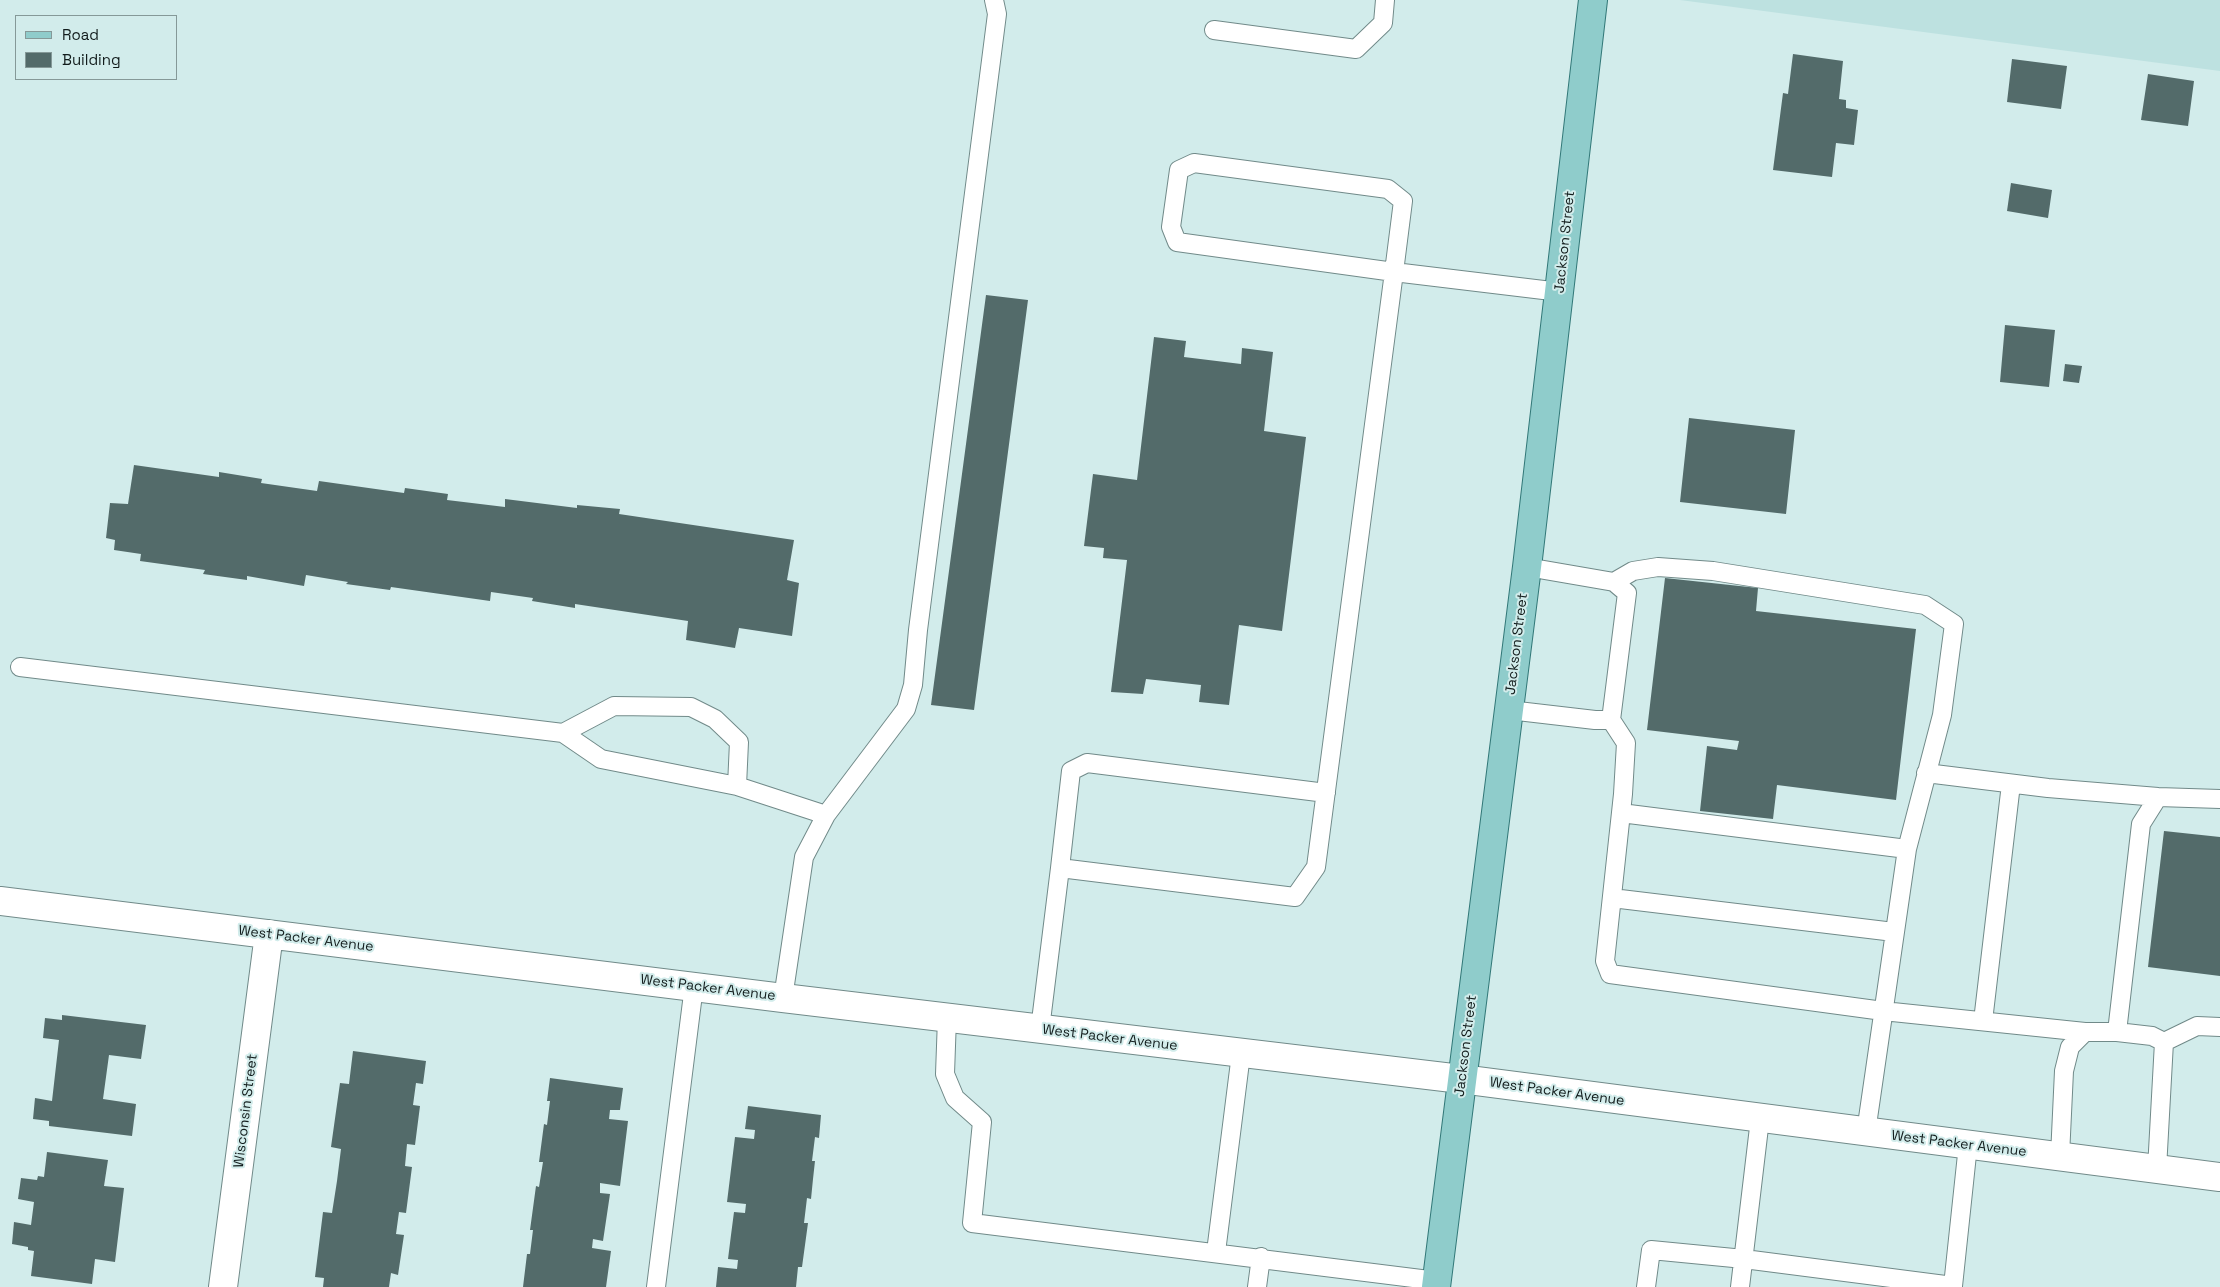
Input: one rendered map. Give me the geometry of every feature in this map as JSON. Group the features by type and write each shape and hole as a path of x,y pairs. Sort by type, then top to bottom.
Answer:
{"main road":[{"name":"Jackson Street","path":"1436,1284 1527,567 1593,0"}],"street":[{"name":"West Packer Avenue","path":"0,901 1241,1054 1461,1079 2220,1177"},
{"name":"Wisconsin Street","path":"224,1287 269,934"}],"lane":[{"path":"783,998 804,857 826,815 906,708 913,685 918,630 997,14 994,0"},
{"path":"1214,30 1356,49 1383,22 1386,0"},
{"path":"1060,868 1295,897 1316,867 1326,794 1394,272 1403,201 1388,190 1194,163 1178,170 1171,227 1177,242 1394,272 1560,292"},
{"path":"1527,567 1621,587"},
{"path":"1866,1132 1883,1011 1894,932 1907,847 1942,715 1954,624 1925,605 1713,571 1658,567 1633,570 1621,587 1611,720 1626,743 1621,813 1605,961 1610,974 1883,1011 2085,1032 2116,1032 2152,1036 2164,1042"},
{"path":"20,666 563,733 601,759 737,786 826,815"},
{"path":"563,733 614,706 690,707 715,719 739,742 737,786"},
{"path":"1509,710 1595,720 1611,720"},
{"path":"1040,1029 1071,771 1087,764 1326,794"},
{"path":"1926,773 2011,784 2158,797 2220,799"},
{"path":"1983,1021 2011,784"},
{"path":"2116,1032 2141,824 2158,797"},
{"path":"1621,813 1907,847"},
{"path":"1612,898 1894,932"},
{"path":"656,1287 694,986"},
{"path":"947,1018 945,1074 955,1098 982,1122 972,1223 1261,1257 1436,1284"},
{"path":"2164,1042 2197,1026 2220,1026"},
{"path":"2060,1156 2064,1071 2070,1047 2085,1032"},
{"path":"2157,1169 2164,1042"},
{"path":"1216,1252 1241,1054"},
{"path":"1740,1287 1760,1119"},
{"path":"1646,1287 1651,1250 1744,1258 1954,1286 1968,1145"},
{"path":"1257,1287 1261,1257"}],"shaded area":[{"path":"1680,0 2220,0 2220,71"}],"building":[{"path":"1793,54 1843,61 1839,99 1846,100 1846,108 1858,110 1854,145 1836,143 1832,177 1773,170 1783,93 1788,94"},
{"path":"2012,59 2067,66 2061,109 2007,102"},
{"path":"2148,74 2194,81 2188,126 2141,120"},
{"path":"2011,183 2052,190 2048,218 2007,211"},
{"path":"986,295 1028,300 974,710 931,705"},
{"path":"2005,325 2055,330 2049,387 2000,382"},
{"path":"1154,337 1186,341 1184,357 1241,364 1242,348 1273,352 1264,431 1306,437 1282,631 1239,625 1229,705 1199,702 1201,685 1146,679 1143,694 1111,692 1127,560 1103,558 1104,548 1084,546 1093,474 1137,480"},
{"path":"2065,364 2082,366 2079,383 2063,381"},
{"path":"1689,418 1795,430 1786,514 1680,502"},
{"path":"134,465 219,477 219,472 262,479 261,483 317,491 319,481 404,493 405,488 448,494 447,500 505,507 505,499 577,508 577,505 620,509 619,514 794,540 787,580 799,583 792,636 739,628 735,648 686,640 688,621 575,604 575,608 532,601 533,598 491,592 490,601 391,587 390,590 346,584 348,582 306,575 304,586 247,576 247,580 203,574 205,570 140,561 141,554 114,550 115,540 106,538 110,503 128,504"},
{"path":"1665,578 1758,588 1756,611 1916,629 1896,800 1777,785 1773,819 1700,811 1707,746 1737,750 1739,741 1647,730"},
{"path":"2164,831 2220,837 2220,976 2148,967"},
{"path":"62,1015 146,1025 141,1059 109,1055 103,1099 136,1104 132,1136 49,1126 49,1121 33,1119 35,1098 52,1101 59,1040 43,1038 45,1018 62,1020"},
{"path":"353,1051 426,1061 423,1084 416,1083 413,1105 420,1106 415,1145 407,1144 405,1166 412,1167 406,1213 399,1212 396,1234 404,1235 398,1275 391,1273 389,1287 323,1287 324,1278 315,1277 323,1212 332,1213 337,1181 341,1149 331,1147 340,1083 349,1084"},
{"path":"550,1078 623,1088 620,1110 610,1110 609,1119 628,1121 620,1186 600,1183 600,1193 610,1194 603,1241 593,1239 592,1248 611,1251 606,1287 523,1287 527,1254 530,1254 533,1230 530,1230 536,1186 539,1187 543,1162 539,1162 544,1124 547,1125 550,1101 547,1101"},
{"path":"748,1106 821,1115 819,1138 815,1137 812,1161 815,1161 811,1199 807,1198 804,1223 808,1223 802,1267 798,1267 796,1287 716,1287 718,1267 737,1269 738,1260 728,1259 734,1212 745,1213 746,1204 727,1202 735,1137 754,1139 755,1130 745,1129"},
{"path":"47,1152 108,1160 104,1186 124,1188 115,1262 95,1259 92,1284 31,1276 34,1251 28,1250 28,1247 12,1244 14,1222 31,1225 34,1202 18,1199 21,1178 37,1180 38,1176 44,1177"}]}
